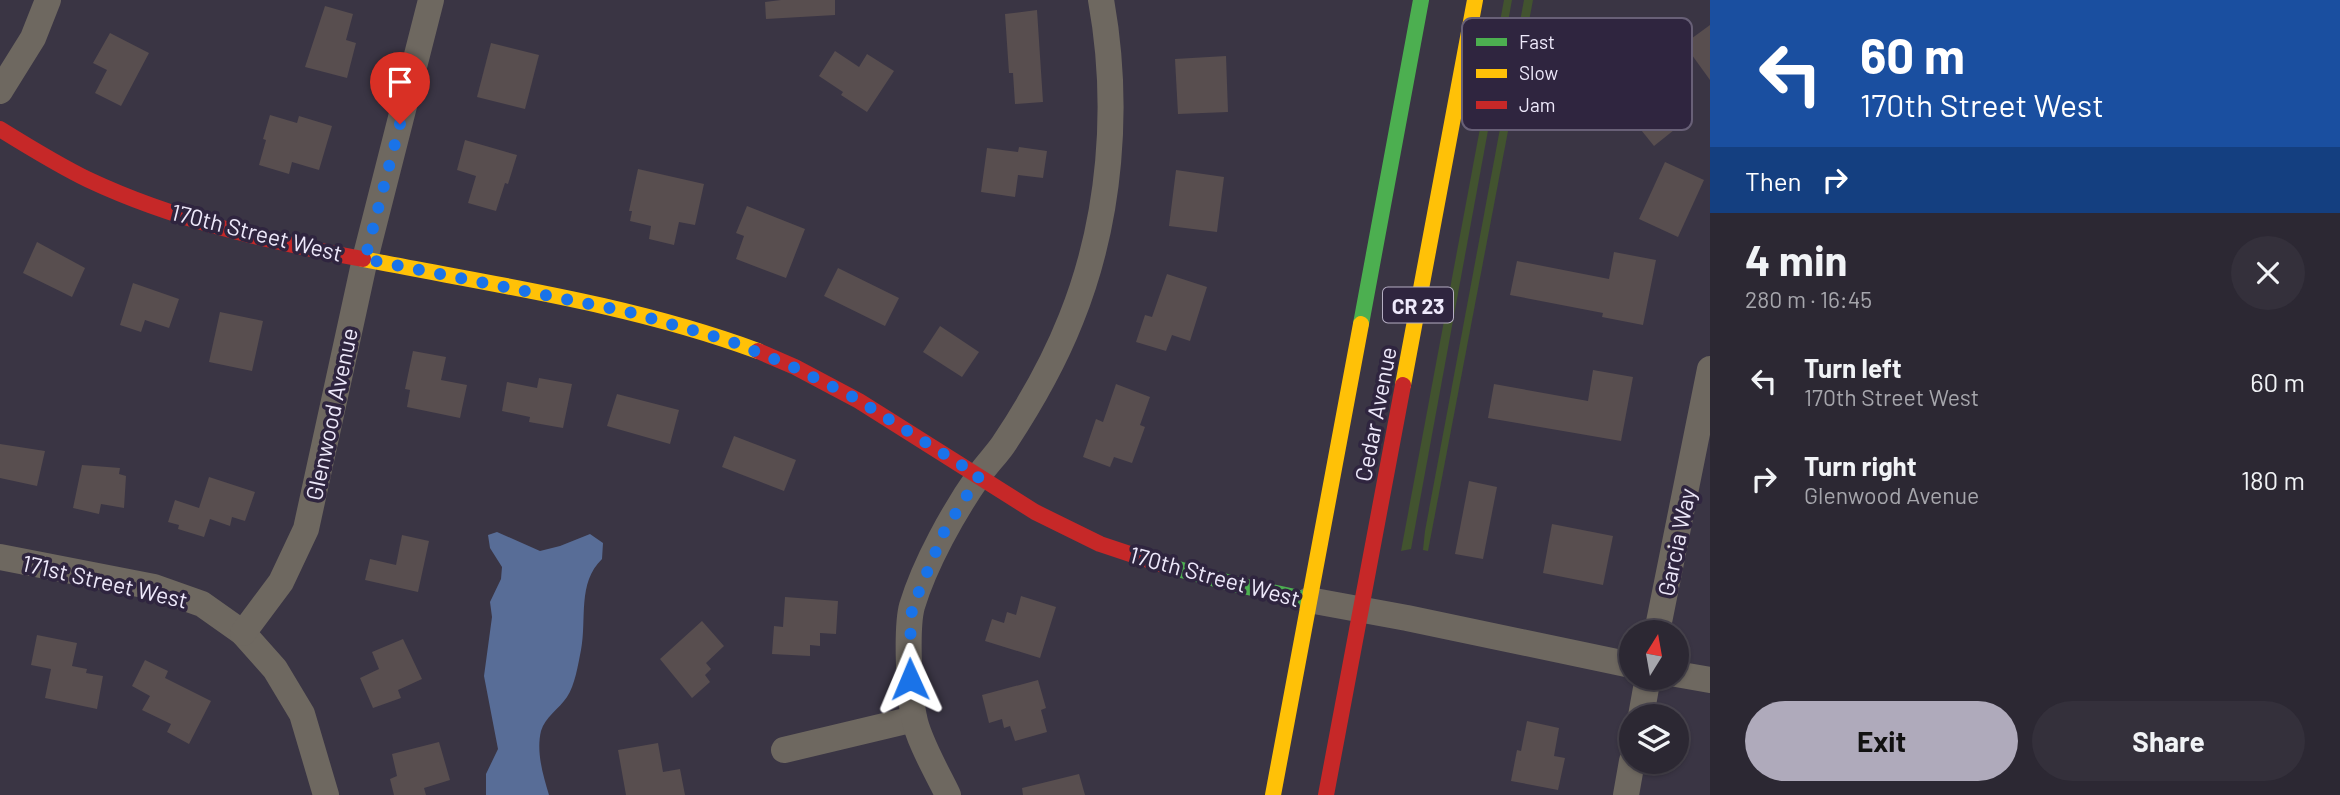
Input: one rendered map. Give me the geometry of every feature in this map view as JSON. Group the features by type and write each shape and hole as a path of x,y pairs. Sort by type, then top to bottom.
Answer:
{"main road":[{"name":"Cedar Avenue","path":"1273,795 1421,0"},
{"name":"Cedar Avenue","path":"1472,18 1475,0"},
{"name":"Cedar Avenue","path":"1326,795 1462,70"},
{"name":"170th Street West","path":"0,129 62,167 104,187 156,206 253,235 629,312 730,341 791,366 855,398 1036,513 1164,567 1220,582 1309,600"}],"street":[{"path":"0,91 33,38 48,0"},
{"name":"Glenwood Avenue","path":"243,633 281,582 306,529 365,259 432,0"},
{"path":"948,795 914,719 909,660 912,608 944,532 1002,445 1058,348 1072,318 1090,264 1108,165 1111,118 1101,0"},
{"name":"Garcia Way","path":"1659,620 1710,369"},
{"name":"171st Street West","path":"0,557 154,587 202,604 243,633"},
{"name":"170th Street West","path":"1309,600 1619,663"},
{"path":"243,633 275,669 302,714 326,795"},
{"path":"1689,676 1710,680"},
{"path":"784,750 914,719"},
{"path":"1626,795 1630,774"}],"green space":[{"path":"1504,0 1512,0 1509,18 1501,18"},
{"path":"1524,0 1533,0 1530,18 1521,18"},
{"path":"1480,130 1488,130 1411,549 1401,551"},
{"path":"1500,130 1508,130 1428,551 1423,550"}],"water":[{"path":"497,532 540,551 590,534 603,543 602,559 594,569 586,590 583,638 574,681 567,697 546,721 541,731 540,755 549,795 486,795 486,774 498,749 484,676 492,617 490,602 501,579 502,567 490,548 488,535"}],"building":[{"path":"835,0 835,15 766,19 765,2"},
{"path":"325,6 353,14 346,40 356,43 347,78 305,67"},
{"path":"1037,10 1043,102 1015,104 1013,73 1009,73 1005,14"},
{"path":"1710,25 1710,80 1692,55 1692,38"},
{"path":"110,33 149,53 121,106 95,93 107,70 93,63"},
{"path":"491,43 539,55 525,109 477,97"},
{"path":"835,51 859,67 867,54 894,71 867,112 819,76"},
{"path":"1226,56 1228,112 1178,114 1175,59"},
{"path":"270,115 297,123 299,116 332,126 319,170 292,162 289,174 259,165"},
{"path":"1641,130 1674,130 1654,146"},
{"path":"465,140 517,155 496,211 468,203 476,176 457,170"},
{"path":"1019,147 1047,151 1043,178 1018,175 1015,197 981,192 987,148 1018,152"},
{"path":"1665,162 1704,180 1678,237 1639,219"},
{"path":"638,169 704,184 695,225 679,222 674,245 649,239 651,226 630,221 632,211 629,211"},
{"path":"1176,170 1224,177 1217,232 1169,226"},
{"path":"747,206 805,229 786,278 736,259 744,236 736,233"},
{"path":"37,242 85,268 72,297 23,273"},
{"path":"1614,252 1656,260 1643,325 1602,317 1603,313 1510,295 1517,261 1609,279"},
{"path":"838,268 899,298 885,326 824,296"},
{"path":"1167,274 1207,287 1190,341 1172,335 1166,351 1136,342 1145,315 1152,317"},
{"path":"133,283 179,299 169,328 145,320 141,332 120,325"},
{"path":"220,312 263,321 252,371 209,362"},
{"path":"940,326 979,352 962,377 923,352"},
{"path":"413,351 446,357 441,380 467,385 460,418 407,407 410,390 405,389"},
{"path":"1593,370 1633,377 1621,441 1488,418 1494,384 1588,401"},
{"path":"539,378 572,384 563,428 529,422 530,417 502,411 507,382 537,388"},
{"path":"1116,384 1150,397 1140,425 1145,427 1132,463 1114,457 1110,467 1083,457 1096,419 1103,422"},
{"path":"617,394 679,410 670,444 607,426"},
{"path":"734,436 796,460 784,491 722,467"},
{"path":"0,444 45,451 37,486 0,478"},
{"path":"82,465 120,468 119,474 126,476 124,508 101,504 99,514 73,508"},
{"path":"209,477 255,492 245,521 232,517 230,526 210,519 204,537 178,529 179,525 168,522 175,500 199,508"},
{"path":"1469,481 1497,487 1483,559 1455,554"},
{"path":"1552,524 1613,536 1603,585 1543,573"},
{"path":"402,535 429,541 418,592 365,580 370,559 396,565"},
{"path":"1021,596 1056,607 1040,658 985,641 992,619 1004,623 1007,612 1016,615"},
{"path":"785,597 838,601 836,634 820,633 820,646 810,645 810,656 772,654 774,626 783,627"},
{"path":"702,621 724,646 706,663 711,669 705,675 710,682 692,698 660,659"},
{"path":"37,635 77,643 72,666 87,669 86,673 103,676 97,709 45,698 51,669 31,665"},
{"path":"403,639 422,679 398,690 401,698 373,708 360,678 379,669 372,652"},
{"path":"145,660 168,671 165,678 211,701 189,744 167,732 171,724 142,710 150,696 132,686"},
{"path":"1038,680 1046,708 1041,710 1047,732 1015,741 1010,726 1004,728 1002,719 989,723 982,695"},
{"path":"1527,721 1559,728 1554,756 1565,758 1558,790 1511,781 1517,750 1521,751"},
{"path":"439,742 450,780 424,788 426,795 394,795 390,779 397,776 392,754"},
{"path":"658,743 663,772 680,769 685,795 626,795 618,750"},
{"path":"1079,774 1085,795 1023,795 1022,788"}],"traffic: fast":[{"path":"1361,324 1421,0"},
{"path":"1163,565 1309,600"}],"traffic: slow":[{"path":"1472,18 1475,0"},
{"path":"1403,385 1462,70"},
{"path":"363,259 612,308 661,320 758,351"},
{"path":"1273,795 1361,324"}],"traffic: jam":[{"path":"0,129 77,174 155,207 258,237 363,259"},
{"path":"758,351 859,401 1035,512 1100,544 1163,565"},
{"path":"1326,795 1403,385"}],"route":[{"path":"400,124 365,259 629,312 730,341 791,366 855,398 979,476 944,532 912,608 910,679"}]}
